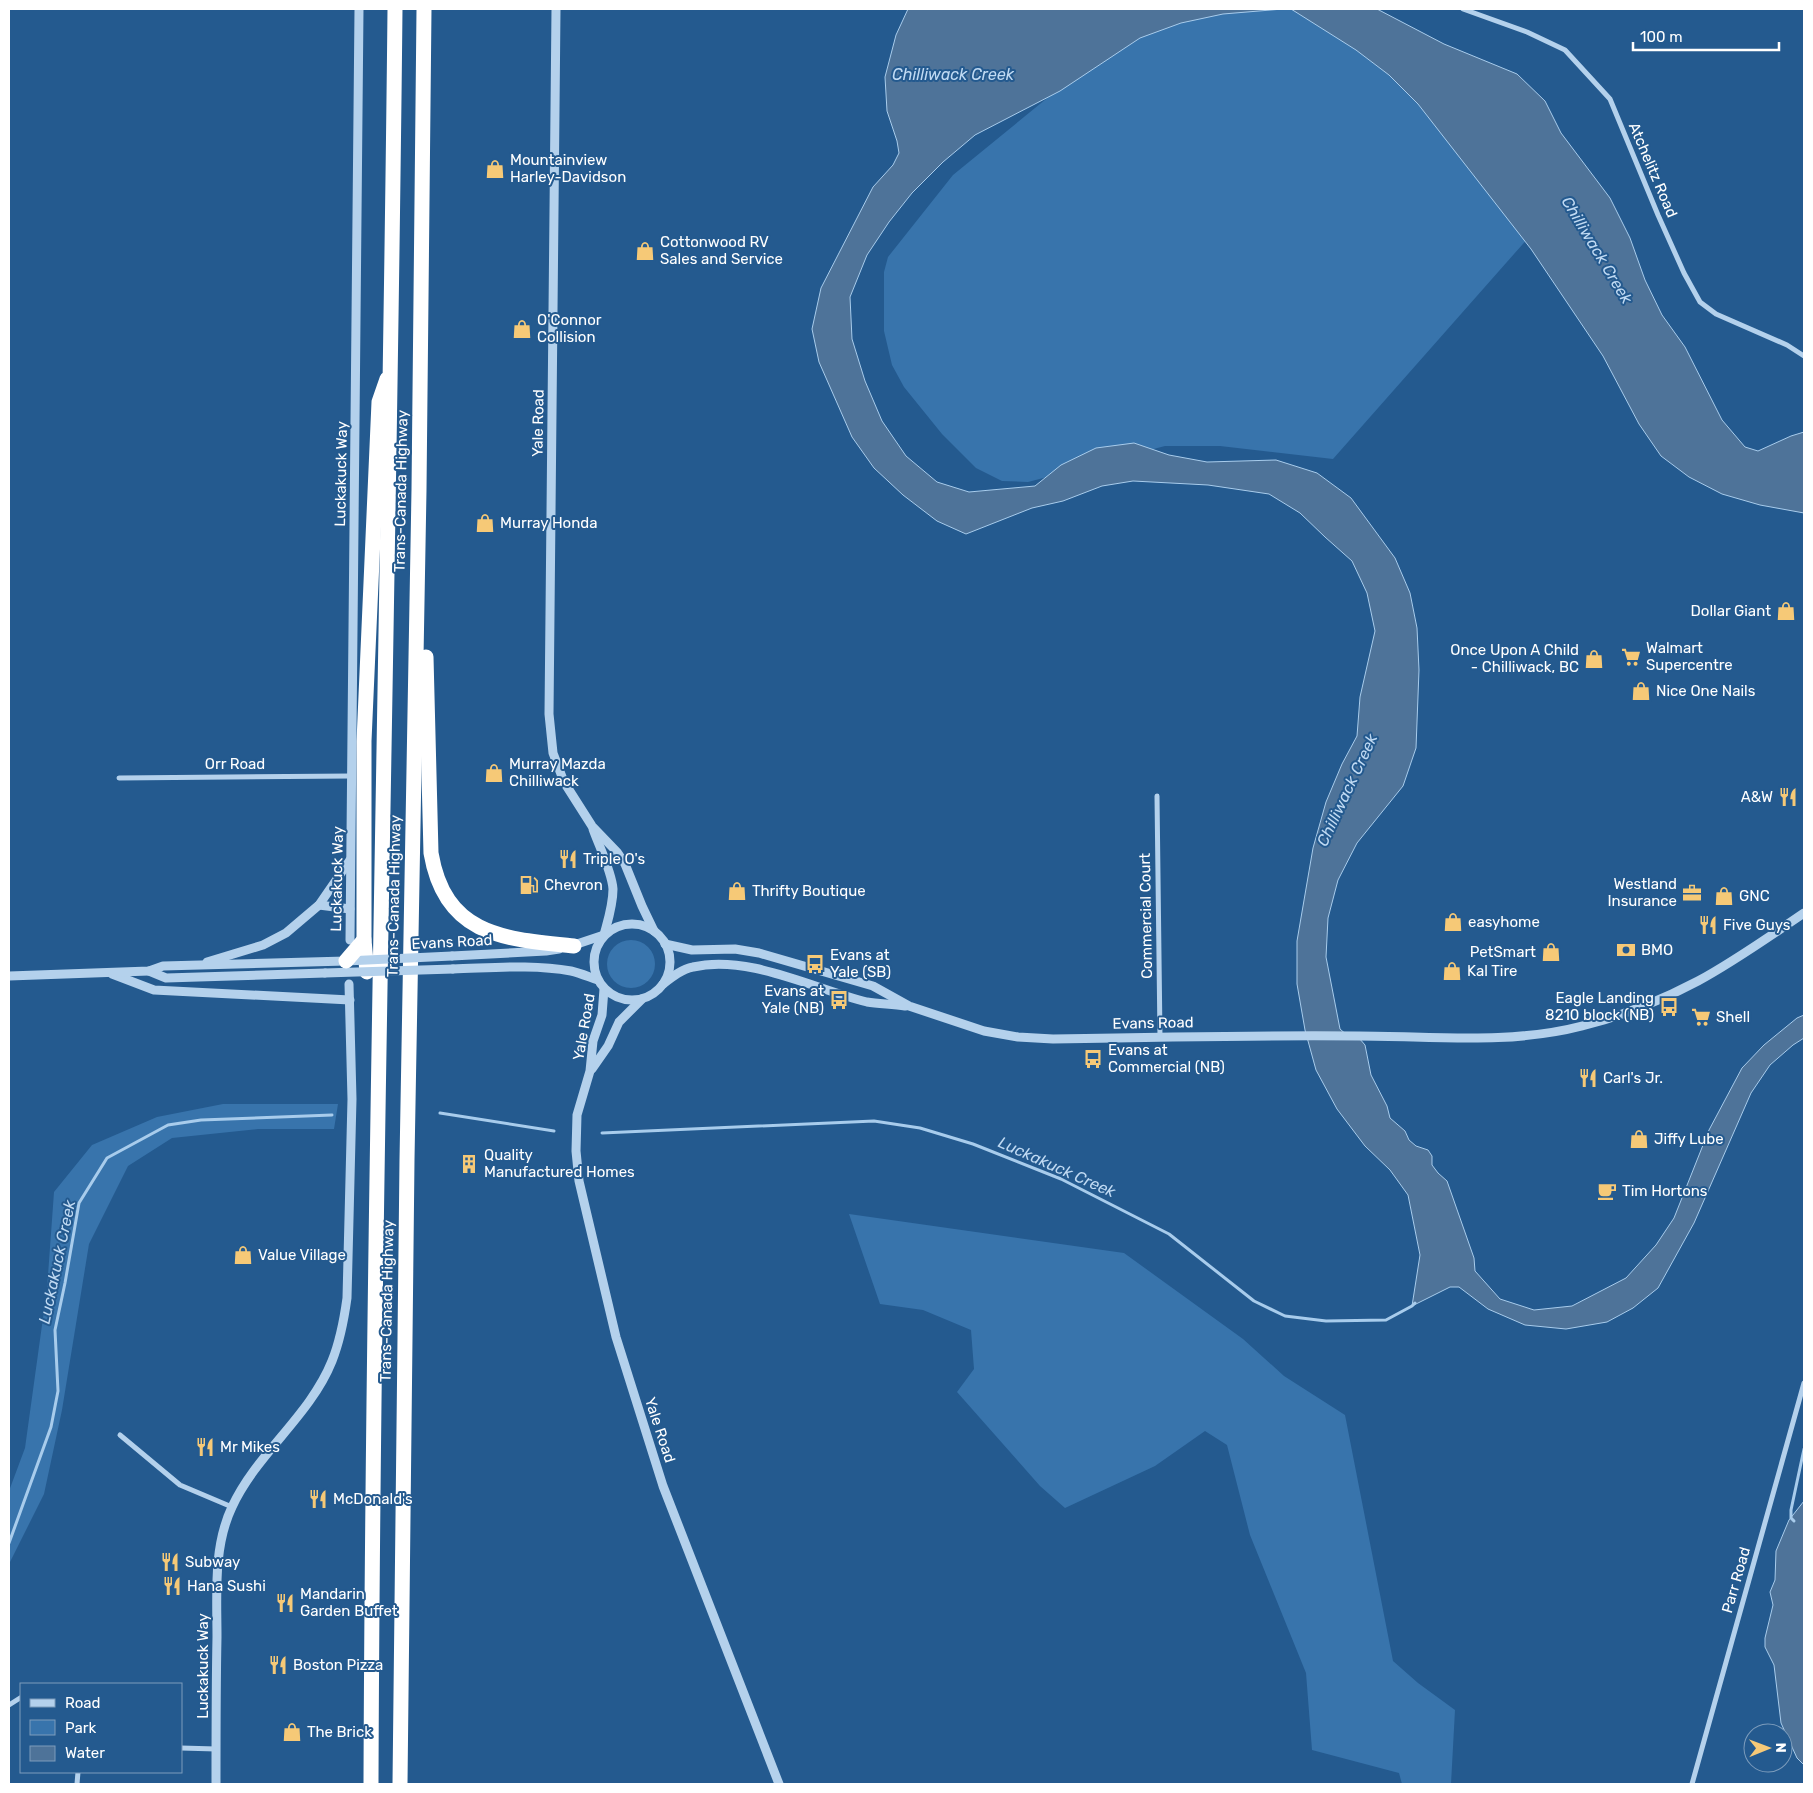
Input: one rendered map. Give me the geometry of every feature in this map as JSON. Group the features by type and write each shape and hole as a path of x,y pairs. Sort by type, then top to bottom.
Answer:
{"highway":[{"name":"Trans-Canada Highway","path":"371,1784 377,1150 392,369 395,9"},
{"name":"Trans-Canada Highway","path":"400,1784 407,1160 419,490 424,9"},
{"path":"367,966 357,940 364,741 379,402 392,369"},
{"path":"419,490 426,647 431,845 434,871 444,896 454,908 491,933 574,946"},
{"path":"346,961 357,940"}],"street":[{"name":"Luckakuck Way","path":"357,940 350,908 350,859 359,9"},
{"name":"Yale Road","path":"556,9 549,714 553,753 564,782 592,826 617,852 625,864 654,931"},
{"name":"Atchelitz Road","path":"1463,9 1528,32 1564,50 1610,99 1684,273 1700,302 1716,314 1787,345 1804,356"},
{"name":"Orr Road","path":"119,778 352,776"},
{"name":"Commercial Court","path":"1157,796 1160,1037"},
{"name":"Yale Road","path":"592,826 609,871 613,888 612,907 604,935"},
{"path":"198,965 263,945 286,933 319,905 350,859"},
{"path":"319,905 350,908"},
{"name":"Evans Road","path":"666,944 692,950 735,949 759,952 872,986 909,1006 984,1031 1018,1038 1053,1040 1290,1035 1477,1038 1548,1033 1582,1026 1667,996 1732,961 1804,913"},
{"path":"634,924 645,926 654,931 666,944 669,954 668,974 663,984 654,993 642,999 632,1000 622,999 604,989 594,970 594,959 596,948 604,935 623,925 634,924"},
{"name":"Evans Road","path":"149,971 166,978 325,973 452,956 546,951 574,946 604,935"},
{"name":"Evans Road","path":"9,976 149,971 163,966 346,961 367,966 453,969 534,967 573,972 598,980"},
{"name":"Evans Road","path":"663,984 691,967 711,964 734,964 755,968 869,1002 909,1006"},
{"path":"107,972 154,990 350,1000"},
{"name":"Luckakuck Way","path":"216,1784 217,1577 222,1536 232,1507 250,1475 316,1390 332,1362 342,1331 347,1298 352,1099 349,984"},
{"name":"Yale Road","path":"604,989 602,1015 594,1041 590,1071 576,1114 576,1151 580,1181 616,1337 663,1486 779,1784"},
{"name":"Yale Road","path":"590,1071 608,1046 618,1022 642,999"},
{"name":"Parr Road","path":"1692,1784 1804,1383"},
{"path":"120,1435 180,1485 232,1507"},
{"path":"9,1705 20,1698"},
{"path":"182,1748 216,1749"}],"green space":[{"path":"1185,9 1295,9 1397,65 1529,237 1333,459 1220,446 1165,446 1028,482 1002,481 976,468 942,434 904,387 892,365 884,331 884,272 888,257 953,175 1100,55"},
{"path":"631,940 640,942 648,947 653,955 655,964 653,973 648,981 640,986 631,988 622,986 614,981 609,973 607,964 609,955 614,947 622,942"},
{"path":"223,1104 338,1104 334,1129 258,1129 172,1138 128,1166 89,1244 62,1410 44,1494 9,1564 9,1491 25,1448 47,1289 54,1192 92,1145 157,1117"},
{"path":"849,1214 1124,1253 1243,1339 1284,1376 1345,1415 1393,1661 1418,1683 1455,1710 1451,1784 1402,1784 1399,1773 1312,1750 1306,1673 1250,1535 1227,1445 1205,1431 1155,1466 1065,1508 1040,1486 957,1392 974,1369 971,1330 923,1310 880,1304"}],"water":[{"name":"Chilliwack Creek","path":"908,9 1283,9 1223,14 1181,23 1140,38 1060,91 975,135 943,162 912,193 889,222 867,255 850,297 852,339 865,381 882,421 906,456 937,482 969,492 1035,486 1061,465 1096,448 1134,443 1169,455 1207,462 1276,460 1317,473 1351,498 1395,558 1410,593 1417,628 1419,670 1416,748 1403,786 1357,843 1338,880 1328,918 1326,957 1340,1029 1348,1036 1359,1038 1365,1045 1371,1075 1387,1106 1390,1118 1405,1131 1409,1140 1416,1146 1428,1150 1432,1156 1432,1165 1447,1181 1474,1258 1475,1271 1500,1299 1534,1310 1572,1306 1626,1278 1656,1245 1674,1218 1709,1130 1742,1068 1764,1045 1797,1018 1804,1015 1804,1038 1770,1065 1751,1093 1694,1223 1658,1288 1633,1308 1607,1322 1566,1329 1525,1325 1488,1309 1459,1287 1450,1287 1412,1306 1420,1255 1408,1195 1390,1170 1365,1146 1337,1109 1316,1070 1305,1030 1297,984 1297,941 1313,848 1326,802 1342,764 1357,736 1360,697 1375,631 1367,593 1352,561 1300,513 1269,494 1208,485 1133,481 1102,486 1063,501 1032,508 966,534 937,521 903,495 874,468 852,437 819,362 812,329 821,288 873,187 893,165 899,153 887,111 885,77 896,35"},
{"name":"Chilliwack Creek","path":"1291,9 1377,9 1444,44 1517,74 1545,101 1561,133 1610,198 1630,238 1645,280 1662,315 1685,347 1722,420 1745,447 1758,451 1804,432 1804,513 1760,505 1722,494 1689,477 1661,456 1639,424 1603,356 1531,249 1418,104 1389,75 1356,50"},
{"path":"1804,1501 1804,1765 1797,1758 1793,1749 1793,1723 1781,1723 1774,1665 1765,1647 1765,1638 1773,1605 1770,1592 1775,1580 1776,1551 1789,1520"}],"waterway":[{"name":"Luckakuck Creek","path":"440,1113 554,1131"},
{"name":"Luckakuck Creek","path":"9,1543 51,1427 58,1391 55,1330 79,1203 107,1158 168,1125 201,1120 332,1115"},
{"name":"Luckakuck Creek","path":"602,1133 874,1121 920,1128 973,1144 1061,1179 1169,1234 1254,1301 1285,1316 1326,1321 1386,1320 1415,1303"},
{"name":"Chilliwack Creek","path":"1794,1521 1791,1518 1791,1510 1804,1449"}],"place":[{"name":"Mountainview Harley-Davidson","path":"495,169"},
{"name":"Cottonwood RV Sales and Service","path":"645,251"},
{"name":"O'Connor Collision","path":"522,329"},
{"name":"Murray Honda","path":"485,523"},
{"name":"Dollar Giant","path":"1786,611"},
{"name":"Walmart Supercentre","path":"1631,657"},
{"name":"Once Upon A Child - Chilliwack, BC","path":"1594,659"},
{"name":"Nice One Nails","path":"1641,691"},
{"name":"Murray Mazda Chilliwack","path":"494,773"},
{"name":"A&W","path":"1788,797"},
{"name":"Triple O's","path":"568,859"},
{"name":"Chevron","path":"529,885"},
{"name":"Thrifty Boutique","path":"737,891"},
{"name":"Westland Insurance","path":"1692,893"},
{"name":"GNC","path":"1724,896"},
{"name":"easyhome","path":"1453,922"},
{"name":"Five Guys","path":"1708,925"},
{"name":"BMO","path":"1626,950"},
{"name":"PetSmart","path":"1551,952"},
{"name":"Evans at Yale (SB)","path":"815,964"},
{"name":"Kal Tire","path":"1452,971"},
{"name":"Evans at Yale (NB)","path":"839,1000"},
{"name":"Eagle Landing 8210 block (NB)","path":"1669,1007"},
{"name":"Shell","path":"1701,1017"},
{"name":"Evans at Commercial (NB)","path":"1093,1059"},
{"name":"Carl's Jr.","path":"1588,1078"},
{"name":"Jiffy Lube","path":"1639,1139"},
{"name":"Quality Manufactured Homes","path":"469,1164"},
{"name":"Tim Hortons","path":"1607,1191"},
{"name":"Value Village","path":"243,1255"},
{"name":"Mr Mikes","path":"205,1447"},
{"name":"McDonald's","path":"318,1499"},
{"name":"Subway","path":"170,1562"},
{"name":"Hana Sushi","path":"172,1586"},
{"name":"Mandarin Garden Buffet","path":"285,1603"},
{"name":"Boston Pizza","path":"278,1665"},
{"name":"The Brick","path":"292,1732"}]}
